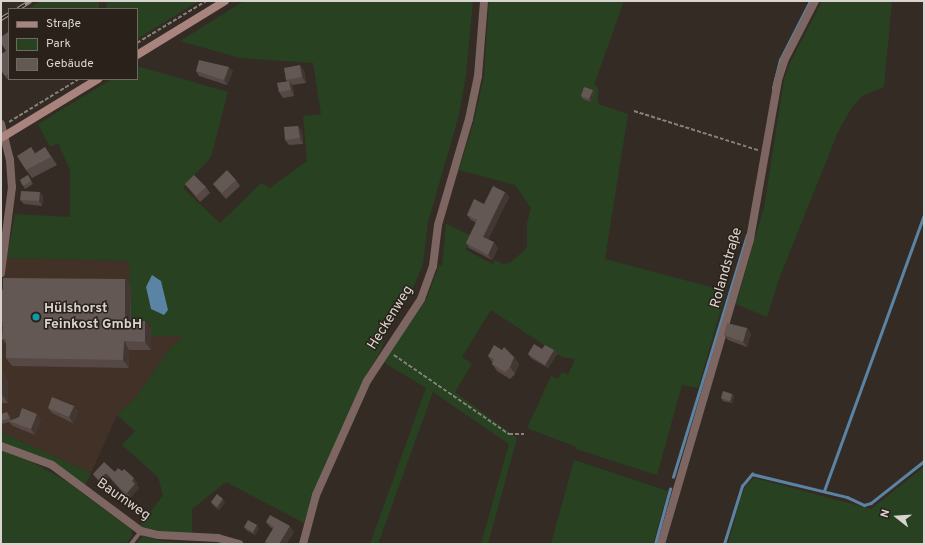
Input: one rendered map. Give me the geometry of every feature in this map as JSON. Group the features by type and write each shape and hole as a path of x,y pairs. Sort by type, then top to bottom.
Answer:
{"main road":[{"path":"138,54 225,1"},
{"path":"3,137 96,80"}],"street":[{"name":"Heckenweg","path":"303,544 307,525 328,469 367,381 421,299 433,266 438,224 468,119 478,76 484,1"},
{"name":"Rolandstraße","path":"661,544 750,239 778,80 784,61 815,1"},
{"path":"1,273 12,187 2,125"},
{"name":"Baumweg","path":"1,446 52,465 141,530 159,535 218,538 239,544"}],"lane":[{"path":"131,544 141,530"}],"path":[{"path":"138,42 206,1"},
{"path":"2,125 77,80"},
{"path":"634,111 766,152"},
{"path":"387,350 509,434 524,434"}],"shaded area":[{"name":"Hülshorst Feinkost GmbH","path":"7,258 130,261 130,287 151,322 151,336 185,336 168,351 137,396 117,415 91,473 1,432 1,294"}],"green space":[{"path":"41,1 99,1 99,8 30,8"},
{"path":"106,1 199,1 138,38 138,8 107,8"},
{"path":"244,1 473,1 466,74 459,115 428,222 423,264 411,294 385,334 381,350 364,379 313,495 304,523 226,482 192,509 192,534 163,532 140,526 163,495 158,477 122,445 135,431 117,415 137,396 168,351 184,336 151,336 151,322 131,322 129,261 7,258 15,214 70,217 70,170 58,143 50,147 38,124 110,80 138,80 138,66 228,92 211,157 183,188 220,223 261,183 270,188 307,161 303,116 321,114 313,63 240,58 180,41"},
{"path":"489,1 624,1 594,85 598,87 598,104 628,114 605,259 726,291 698,388 682,385 657,475 576,449 577,447 529,429 528,426 551,376 558,379 562,372 568,375 575,359 562,357 491,310 462,357 472,364 455,392 517,438 488,544 481,544 509,444 433,392 378,544 370,544 426,388 383,362 427,298 439,265 442,266 446,224 472,236 466,250 493,264 495,260 503,264 510,263 527,248 527,223 531,208 515,185 459,170 474,121 484,76"},
{"path":"822,1 892,1 884,87 862,96 852,107 838,132 779,279 767,317 736,304 764,207 784,80 790,63"},
{"path":"1,432 91,473 85,485 1,443"},
{"path":"1,449 23,457 66,481 131,529 132,536 126,544 1,544"},
{"path":"574,460 668,491 653,544 551,544"},
{"path":"924,467 924,544 728,544 745,487 754,478 871,509"},
{"path":"143,536 161,541 199,544 136,544"}],"water":[{"path":"152,275 161,281 168,310 164,315 151,309 146,287"}],"building":[{"path":"8,32 8,74 5,76 1,70 1,54 6,51 1,43 1,37"},
{"path":"199,60 229,67 224,80 196,71"},
{"path":"300,65 302,77 286,80 284,68"},
{"path":"289,81 291,90 279,92 277,83"},
{"path":"584,87 593,90 589,99 581,96"},
{"path":"298,126 300,138 285,140 284,127"},
{"path":"31,147 35,154 45,147 51,157 26,170 17,156"},
{"path":"227,170 236,180 222,193 213,184"},
{"path":"28,175 31,181 23,186 20,180"},
{"path":"194,175 206,187 196,196 185,184"},
{"path":"493,186 505,192 483,237 494,242 488,255 466,243 477,220 467,215 474,199 484,204"},
{"path":"21,191 40,192 39,201 20,200"},
{"path":"3,278 125,279 125,321 145,321 145,342 124,341 123,360 6,358 6,339 2,339 3,322 1,322 1,292 3,289"},
{"path":"727,323 747,328 743,342 724,335"},
{"path":"534,344 542,349 545,345 554,350 545,365 528,354"},
{"path":"494,345 502,350 504,347 514,357 510,367 505,372 492,364 494,359 488,356"},
{"path":"723,391 732,394 730,401 721,398"},
{"path":"52,397 74,406 69,417 48,408"},
{"path":"22,408 37,414 31,429 9,421 19,417"},
{"path":"7,412 9,418 1,421 1,414"},
{"path":"104,462 115,472 118,468 122,471 124,469 134,478 132,481 135,484 127,493 121,489 106,473 99,480 93,474"},
{"path":"217,494 223,499 217,507 211,502"},
{"path":"270,515 290,526 279,544 268,544 265,542 274,527 266,522"},
{"path":"248,520 257,525 253,532 244,527"}],"waterway":[{"path":"773,88 780,60 810,1"},
{"path":"824,491 924,215"},
{"path":"673,477 747,235"},
{"path":"724,544 742,486 752,474 847,497 864,505 871,503 924,461"},
{"path":"655,544 670,489"}],"railway":[{"path":"20,8 31,1"},
{"path":"1,19 8,15"}],"place":[{"name":"Hülshorst Feinkost GmbH","path":"36,317"}]}
